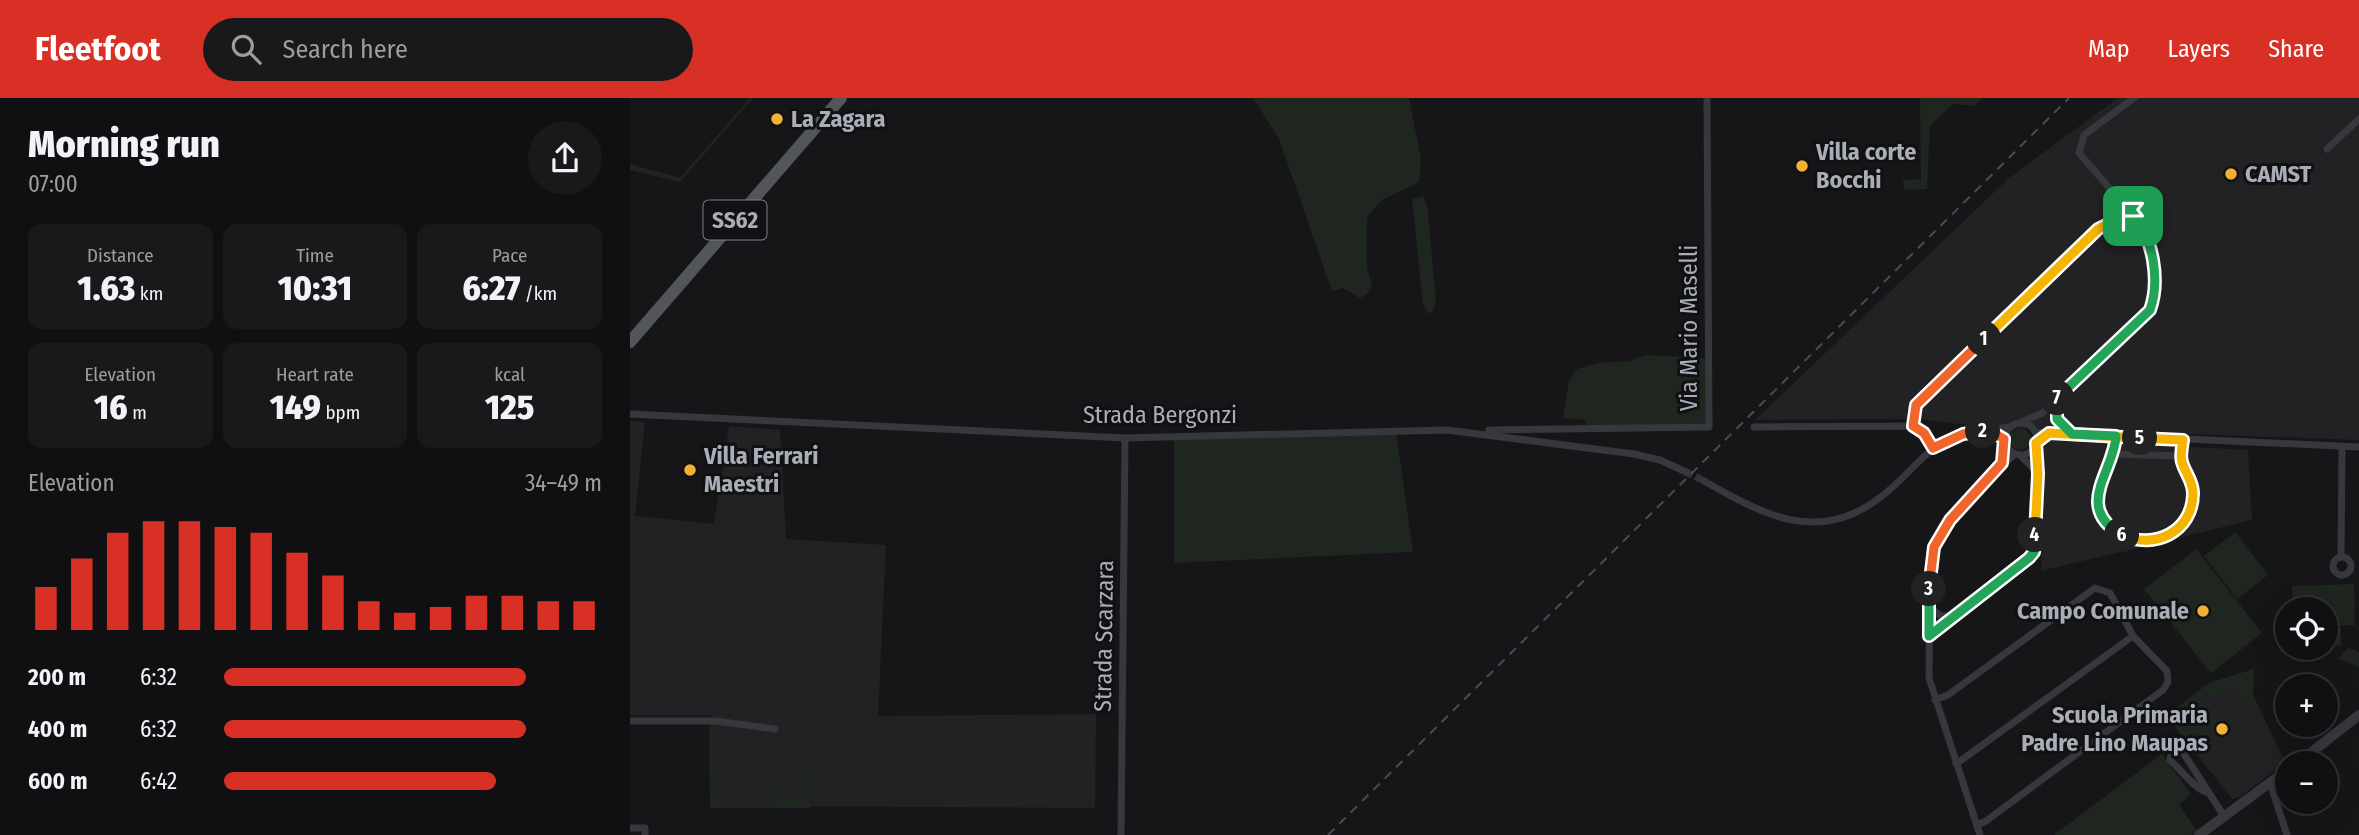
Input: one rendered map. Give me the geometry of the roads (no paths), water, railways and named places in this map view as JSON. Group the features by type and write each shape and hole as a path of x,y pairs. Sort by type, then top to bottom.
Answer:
{"main road":[{"name":"SS62","path":"630,342 841,98"}],"street":[{"name":"Via Mario Maselli","path":"1464,431 1709,427 1707,98"},
{"path":"1929,636 2033,555 2038,474 2035,431 2042,413 2150,310 2153,294 2151,251 2144,229 2081,159 2079,145 2092,128 2134,98"},
{"path":"2328,149 2359,119"},
{"path":"2114,218 2118,208 2115,197"},
{"path":"2095,234 2125,224 2132,214 2150,201"},
{"path":"1913,426 1916,405 2095,234 2114,218 2132,214"},
{"path":"2114,228 2132,234 2151,251"},
{"path":"2056,398 2057,419 2072,434"},
{"path":"1704,481 1769,516 1792,522 1831,520 1857,512 1882,496 1933,448 1963,434 2010,426 2042,413"},
{"name":"Strada Bergonzi","path":"630,414 1125,438 1464,431 1647,457 1686,471"},
{"path":"2022,422 2035,431 2049,433 2359,447"},
{"path":"1754,427 1913,426 1924,433 1933,448"},
{"path":"2002,463 2010,426"},
{"path":"1572,445 1573,435 1578,429"},
{"path":"1989,430 2038,474"},
{"path":"1980,835 1929,678 1929,607 1934,547 1950,520 2002,463 2017,454 2031,452 2049,433"},
{"path":"2116,436 2115,454 2099,481 2100,509 2119,533 2147,541 2176,531 2189,516 2193,490 2182,456 2183,440"},
{"name":"Strada Scarzara","path":"1121,835 1125,438"},
{"path":"2341,557 2342,447"},
{"path":"2115,454 2182,456"},
{"path":"1935,700 1948,695 2091,589 2103,588 2110,593 2133,636 2166,667 2166,687 1977,825"},
{"path":"1929,607 1941,616 1954,615"},
{"path":"1956,764 2133,636"},
{"path":"2313,751 2359,715"},
{"path":"630,721 715,720 775,729"},
{"path":"2206,792 2197,789 2182,768 2170,760 2172,750 2182,751 2224,816"},
{"path":"2199,835 2275,779"},
{"path":"2270,783 2287,835"},
{"path":"630,828 645,828 645,835"}],"tunnel":[{"path":"1686,472 1704,481"}],"railway":[{"path":"1328,835 2069,98"}],"place":[{"name":"La Zagara","path":"777,119"},
{"name":"Villa corte Bocchi","path":"1802,166"},
{"name":"CAMST","path":"2231,174"},
{"name":"Villa Ferrari Maestri","path":"690,470"},
{"name":"Campo Comunale","path":"2203,611"},
{"name":"Scuola Primaria Padre Lino Maupas","path":"2222,729"}]}
